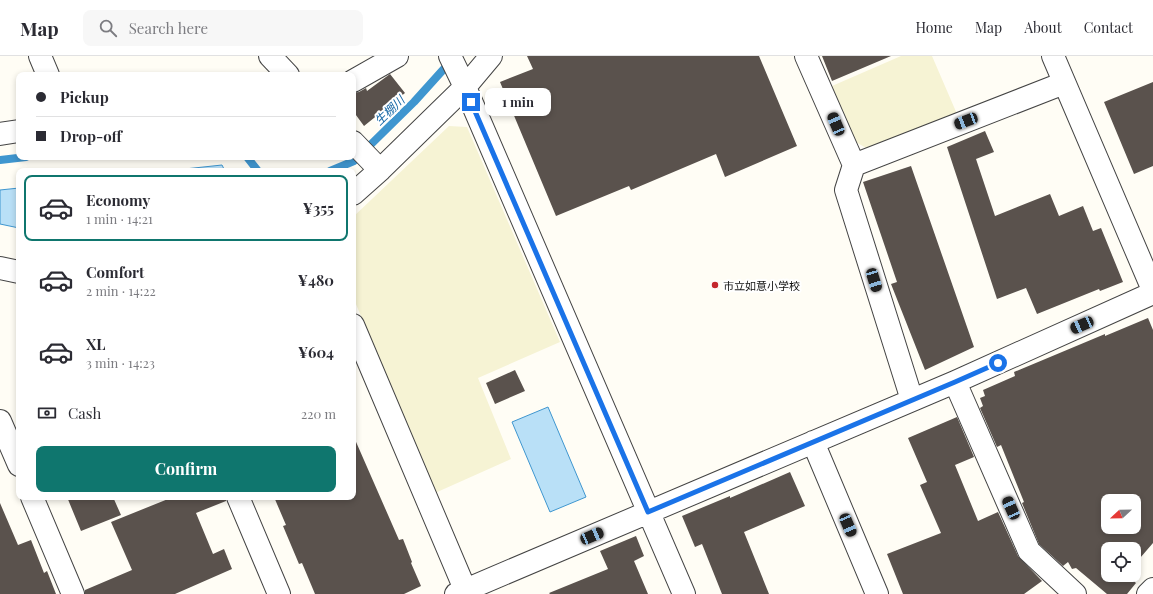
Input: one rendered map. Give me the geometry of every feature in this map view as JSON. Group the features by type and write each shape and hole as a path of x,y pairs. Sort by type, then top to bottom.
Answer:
{"street":[{"path":"40,56 47,72"},
{"path":"270,56 285,72"},
{"path":"356,79 397,56"},
{"path":"450,56 684,594"},
{"path":"356,191 462,82 491,56"},
{"path":"806,56 854,165 846,190 912,400"},
{"path":"1053,56 1153,290"},
{"path":"854,165 1064,83"},
{"path":"0,134 16,131"},
{"path":"356,145 378,167"},
{"path":"0,268 16,271"},
{"path":"356,332 463,593 648,512 955,382 1153,293"},
{"path":"955,382 1029,551 1075,594"},
{"path":"0,420 16,459"},
{"path":"813,442 878,594"},
{"path":"33,500 73,594"},
{"path":"239,500 279,594"},
{"path":"1148,594 1153,589"}],"shaded area":[{"path":"901,56 932,56 957,114 871,151 856,142 832,86"},
{"path":"449,126 467,127 560,342 478,378 511,459 435,493 356,304 356,214"}],"water":[{"path":"222,165 224,168 194,168"},
{"path":"16,188 16,227 0,224 0,190"},
{"path":"548,407 586,497 550,512 512,422"}],"building":[{"path":"527,56 759,56 797,146 725,177 716,154 631,190 629,186 556,216 500,82 533,69"},
{"path":"822,56 891,56 832,81"},
{"path":"390,74 405,93 364,126 356,115 356,92 366,88 367,91"},
{"path":"1153,82 1153,166 1134,174 1104,102"},
{"path":"985,131 994,152 976,159 995,216 1050,194 1059,216 1083,206 1093,231 1101,228 1123,282 1100,291 1099,289 1037,314 1026,288 997,299 947,147"},
{"path":"911,166 974,347 925,370 891,284 897,282 863,182"},
{"path":"1148,318 1153,330 1153,543 1141,557 1141,542 1101,542 1101,582 1135,582 1136,583 1127,594 1107,594 1076,568 1072,569 1068,562 1063,566 1039,544 1001,445 997,447 980,408 983,406 980,398 985,396 983,390 1015,376 1014,372 1105,334 1105,336"},
{"path":"515,370 525,391 495,404 486,383"},
{"path":"957,417 974,457 955,465 978,521 998,512 1018,556 1042,581 1024,594 903,594 887,554 941,533 920,485 927,482 908,438"},
{"path":"356,442 399,540 403,539 421,586 404,594 315,594 302,563 299,564 283,526 286,525 275,500 356,500"},
{"path":"790,472 805,506 744,532 769,594 722,594 702,544 695,547 682,516 730,496 730,498"},
{"path":"68,500 114,500 121,515 81,531"},
{"path":"166,500 226,500 196,513 213,554 224,549 232,569 175,594 85,594 85,590 132,570 111,522"},
{"path":"0,503 18,545 31,540 44,573 47,571 56,594 0,594"},
{"path":"636,536 644,556 634,561 648,594 549,593 608,569 600,551"}],"waterway":[{"name":"生棚川","path":"356,159 414,102 451,61"},
{"name":"生棚川","path":"0,160 16,158"},
{"name":"生棚川","path":"249,160 256,168"},
{"name":"生棚川","path":"337,168 355,160"}],"place":[{"name":"市立如意小学校","path":"715,285"}],"route":[{"path":"471,102 648,512 998,363"}]}
